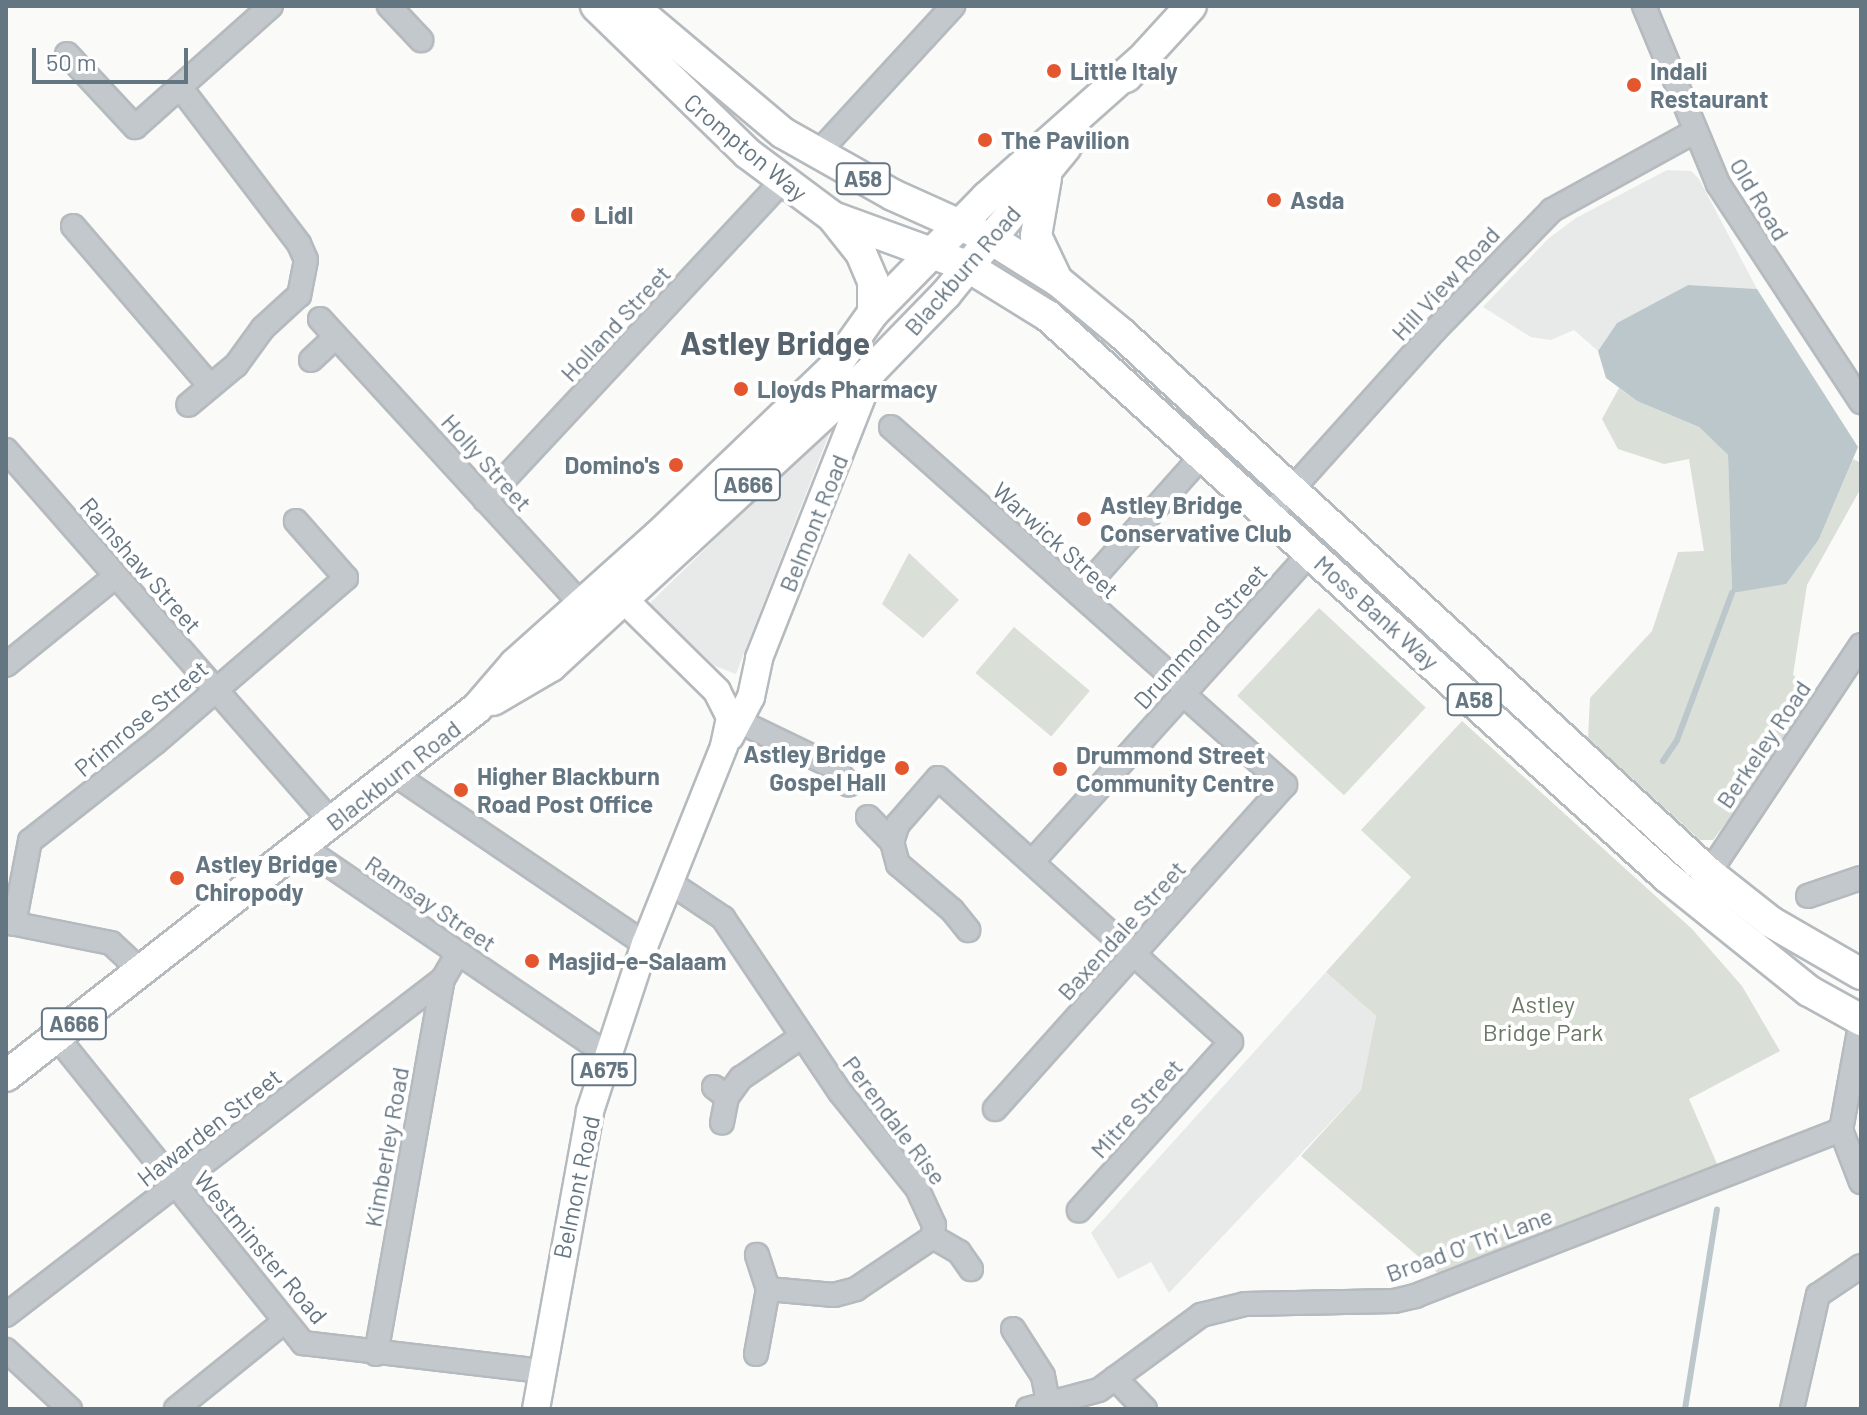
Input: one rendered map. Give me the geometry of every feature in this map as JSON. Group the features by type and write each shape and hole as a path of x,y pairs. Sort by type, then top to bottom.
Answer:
{"highway":[{"name":"Crompton Way","path":"596,6 782,182 833,217 949,261"},
{"name":"Crompton Way","path":"632,6 770,123 817,154 991,239"},
{"name":"Blackburn Road","path":"615,592 836,365 873,313 949,261 991,239 1139,62 1191,6"},
{"name":"Blackburn Road","path":"6,1076 303,847 477,708 515,664 590,614 873,369 949,261 961,224 1139,62"},
{"path":"1049,167 1035,228 1039,248 1058,281"},
{"path":"833,217 861,253 873,281 873,313"},
{"name":"Moss Bank Way","path":"991,239 1058,281 1122,334 1709,873 1771,922 1861,974"},
{"path":"836,365 949,261"},
{"name":"Moss Bank Way","path":"949,261 1048,316 1667,877 1809,991 1861,1020"}],"main road":[{"name":"Belmont Road","path":"536,1409 571,1194 609,1056 645,944 735,720 751,697 752,677 873,369"},
{"path":"615,592 717,691 735,720"},
{"path":"717,691 736,689 752,677"}],"street":[{"path":"67,54 91,64 135,127 271,6"},
{"path":"389,6 420,41"},
{"path":"817,154 953,6"},
{"name":"Old Road","path":"1644,6 1694,132 1731,207 1861,402"},
{"path":"180,87 299,244 306,260 299,295 188,405"},
{"name":"Hill View Road","path":"1270,514 1552,210 1694,132"},
{"name":"Holland Street","path":"485,500 782,182"},
{"path":"73,226 210,386"},
{"path":"97,254 115,238"},
{"name":"Holly Street","path":"320,319 590,614"},
{"path":"311,360 336,337"},
{"name":"Warwick Street","path":"891,427 1079,594 1285,785"},
{"path":"1079,594 1203,455"},
{"name":"Rainshaw Street","path":"9,460 116,576 332,822"},
{"name":"Primrose Street","path":"10,923 30,841 216,690 346,578 296,521"},
{"name":"Drummond Street","path":"1032,862 1311,552"},
{"path":"6,665 116,576"},
{"name":"Berkeley Road","path":"1709,873 1861,645"},
{"path":"735,720 834,767 849,785"},
{"path":"394,774 645,944"},
{"path":"892,842 898,824 938,778 1134,954"},
{"name":"Baxendale Street","path":"995,1109 1285,785"},
{"path":"868,817 892,842 898,864 952,910 968,930"},
{"name":"Ramsay Street","path":"303,847 609,1056"},
{"path":"1808,896 1861,878"},
{"name":"Perendale Rise","path":"669,882 723,918 801,1037 917,1188 934,1225 933,1237"},
{"path":"10,923 111,943 141,971"},
{"name":"Kimberley Road","path":"376,1354 443,979 458,953"},
{"name":"Mitre Street","path":"1079,1210 1231,1042 1134,954"},
{"name":"Hawarden Street","path":"6,1315 443,979"},
{"path":"1861,1020 1841,1130 1861,1182"},
{"name":"Westminster Road","path":"57,1037 284,1322 311,1347 541,1371"},
{"path":"722,1123 721,1092 801,1037"},
{"path":"1841,1130 1861,1091"},
{"name":"Broad O' Th' Lane","path":"1038,1407 1084,1396 1115,1378 1201,1315 1245,1304 1394,1301 1415,1296 1841,1130"},
{"path":"768,1289 809,1295 856,1289 933,1237 959,1252 971,1269"},
{"path":"756,1354 768,1289 757,1255"},
{"path":"1792,1409 1818,1295 1861,1266"},
{"path":"176,1409 284,1322"},
{"path":"1013,1329 1043,1376 1038,1407"},
{"path":"6,1350 70,1409"},
{"path":"1115,1378 1145,1409"}],"shaded area":[{"path":"1667,170 1691,171 1699,179 1757,289 1688,285 1617,323 1598,351 1574,330 1551,340 1531,337 1483,307 1549,238 1576,218"},
{"path":"1688,285 1757,289 1858,447 1819,539 1786,584 1732,593 1728,455 1699,427 1637,401 1606,378 1598,351 1617,323"},
{"path":"833,424 736,674 715,666 649,604"},
{"path":"1326,972 1376,1016 1361,1090 1169,1293 1151,1262 1118,1279 1091,1233"}],"green space":[{"path":"1619,388 1637,401 1699,427 1728,455 1732,592 1819,539 1853,459 1861,463 1861,488 1807,585 1793,675 1823,693 1713,840 1700,840 1588,738 1590,698 1652,631 1678,552 1704,551 1689,459 1664,464 1618,449 1602,419"},
{"path":"909,553 959,600 923,638 882,604"},
{"path":"1319,608 1426,708 1344,795 1237,696"},
{"path":"1014,627 1090,691 1051,737 975,673"},
{"name":"Astley Bridge Park","path":"1462,721 1692,929 1742,986 1780,1051 1689,1099 1718,1166 1440,1275 1301,1156 1361,1090 1376,1016 1326,972 1411,877 1361,830"}],"waterway":[{"path":"1663,761 1677,740 1732,593"},
{"path":"1685,1409 1717,1210"}],"place":[{"name":"Little Italy","path":"1054,71"},
{"name":"Indali Restaurant","path":"1634,85"},
{"name":"The Pavilion","path":"985,140"},
{"name":"Asda","path":"1274,200"},
{"name":"Lidl","path":"578,215"},
{"name":"Lloyds Pharmacy","path":"741,389"},
{"name":"Domino's","path":"676,465"},
{"name":"Astley Bridge Conservative Club","path":"1084,519"},
{"name":"Astley Bridge Gospel Hall","path":"902,768"},
{"name":"Drummond Street Community Centre","path":"1060,769"},
{"name":"Higher Blackburn Road Post Office","path":"461,790"},
{"name":"Astley Bridge Chiropody","path":"177,878"},
{"name":"Masjid-e-Salaam","path":"532,961"}],"district":[{"name":"Astley Bridge","path":"775,342"}]}
